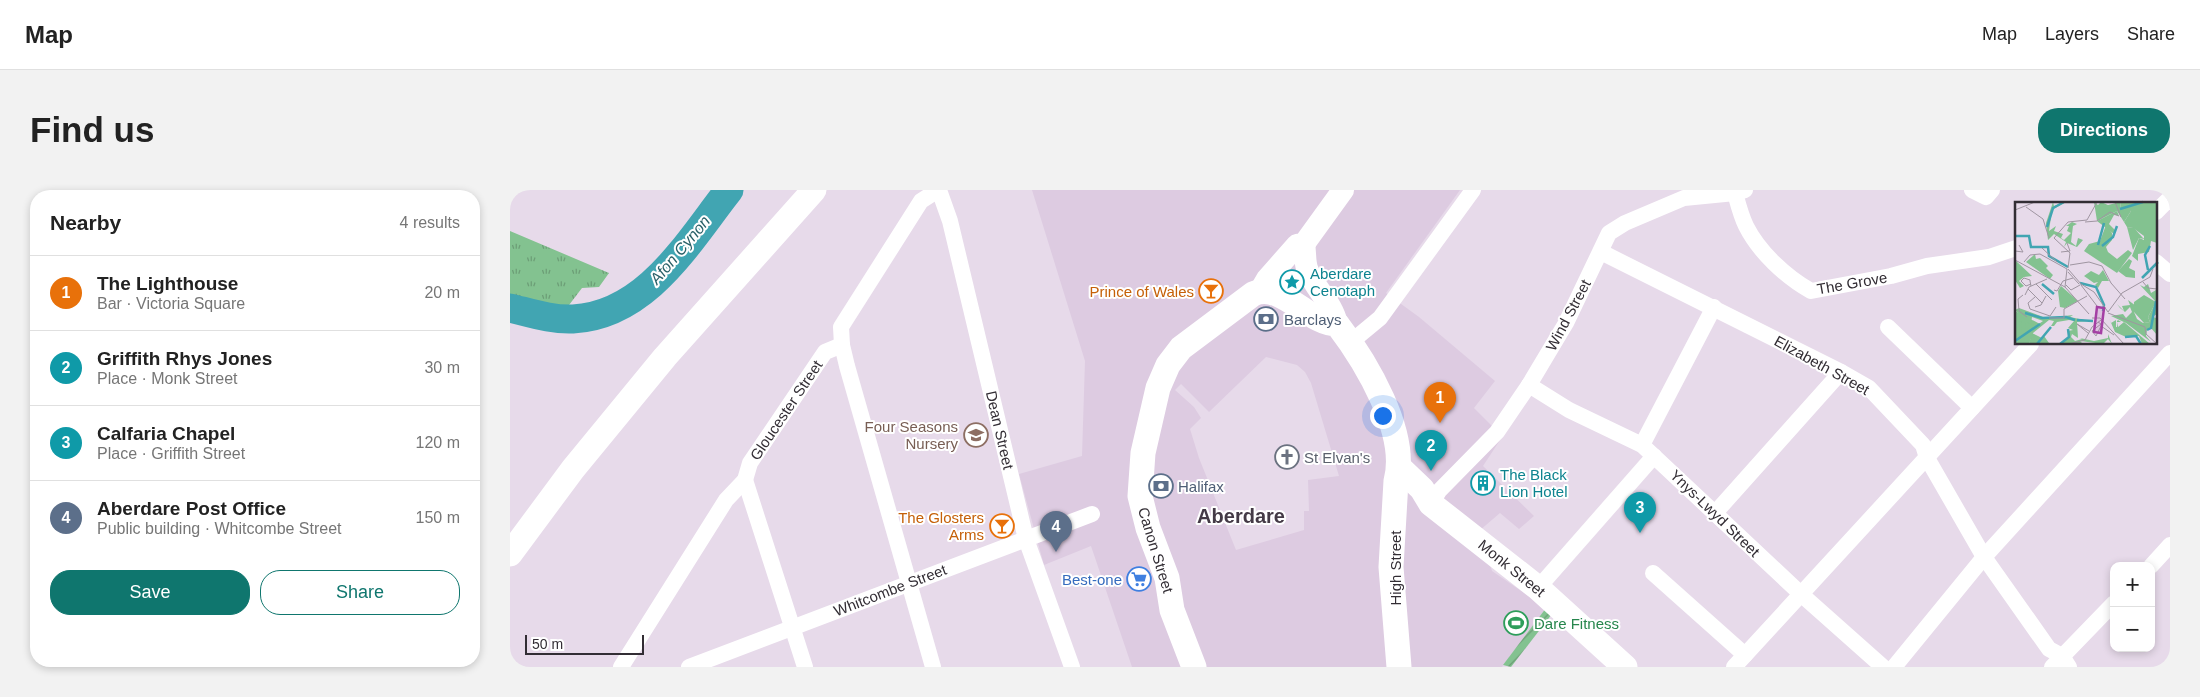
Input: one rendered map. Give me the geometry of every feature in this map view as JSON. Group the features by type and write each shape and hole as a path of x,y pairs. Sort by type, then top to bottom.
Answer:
{"main road":[{"path":"510,554 573,469 665,357 814,190"},
{"path":"1343,190 1304,244 1304,262 1308,272 1335,313 1344,333"},
{"path":"1304,244 1297,245 1267,279 1260,291 1275,293 1344,333"},
{"name":"Canon Street","path":"1194,667 1172,610 1166,578 1148,528 1140,496 1143,453 1158,388 1168,365 1181,348 1253,294 1260,291"},
{"name":"High Street","path":"1344,333 1387,408 1394,432 1400,468 1396,481 1391,567 1399,667"},
{"name":"Monk Street","path":"1400,468 1422,488 1430,504 1538,588 1625,667"},
{"path":"1395,516 1420,511 1430,504"}],"street":[{"path":"933,667 842,345 841,327 921,201 938,190"},
{"name":"Dean Street","path":"938,190 950,221 1026,539 1072,667"},
{"path":"1344,333 1380,318 1473,190"},
{"name":"Wind Street","path":"1430,504 1439,491 1497,432 1529,385 1566,323 1609,233 1680,194 1740,192"},
{"name":"The Grove","path":"1740,192 1745,226 1758,246 1797,283 1811,291 1891,276 1927,266 1989,257 2015,248"},
{"path":"2158,210 2170,198"},
{"name":"Elizabeth Street","path":"1601,252 1714,307 1869,388 1923,444 1927,458 1984,557 2061,663"},
{"path":"2158,264 2170,274"},
{"path":"1642,445 1714,307"},
{"path":"1888,327 1972,408"},
{"name":"Gloucester Street","path":"622,667 726,500 745,480 750,463 825,352 842,345"},
{"path":"1653,573 1739,661 1802,595 2030,345"},
{"path":"1894,667 1984,557 2170,352"},
{"path":"1714,513 1840,372"},
{"name":"Ynys-Lwyd Street","path":"1529,385 1568,410 1642,445 1882,667"},
{"path":"1538,588 1654,456"},
{"path":"745,480 794,627 805,667"},
{"name":"Whitcombe Street","path":"689,667 1092,514"},
{"path":"2061,663 2110,607"}],"shaded area":[{"path":"1032,190 1460,190 1386,293 1419,317 1495,381 1474,408 1493,427 1504,434 1483,466 1534,516 1519,529 1500,513 1479,531 1492,571 1546,608 1502,667 1132,667 1091,546 1044,565 1019,474 1082,456 1085,361","holes":["1266,357 1297,365 1305,372 1311,383 1339,476 1308,480 1309,511 1304,511 1304,530 1236,550 1199,458 1190,429 1201,418 1194,407 1175,390 1181,384 1209,412"]}],"green space":[{"path":"510,231 609,273 599,287 582,288 566,309 540,306 510,295"},
{"path":"1546,608 1552,614 1511,667 1503,665"}],"waterway":[{"name":"Afon Cynon","path":"510,308 549,317 573,319 599,314 623,304 644,290 681,253 729,190"}],"place":[{"name":"Aberdare Cenotaph","path":"1292,282"},
{"name":"Prince of Wales","path":"1211,291"},
{"name":"Barclays","path":"1266,319"},
{"name":"The Lighthouse","path":"1440,423"},
{"name":"Four Seasons Nursery","path":"976,435"},
{"name":"St Elvan's","path":"1287,457"},
{"name":"Griffith Rhys Jones","path":"1431,471"},
{"name":"The Black Lion Hotel","path":"1483,483"},
{"name":"Halifax","path":"1161,486"},
{"name":"The Glosters Arms","path":"1002,526"},
{"name":"Calfaria Chapel","path":"1640,533"},
{"name":"Aberdare Post Office","path":"1056,552"},
{"name":"Best-one","path":"1139,579"},
{"name":"Dare Fitness","path":"1516,623"}],"district":[{"name":"Aberdare","path":"1241,516"}]}
